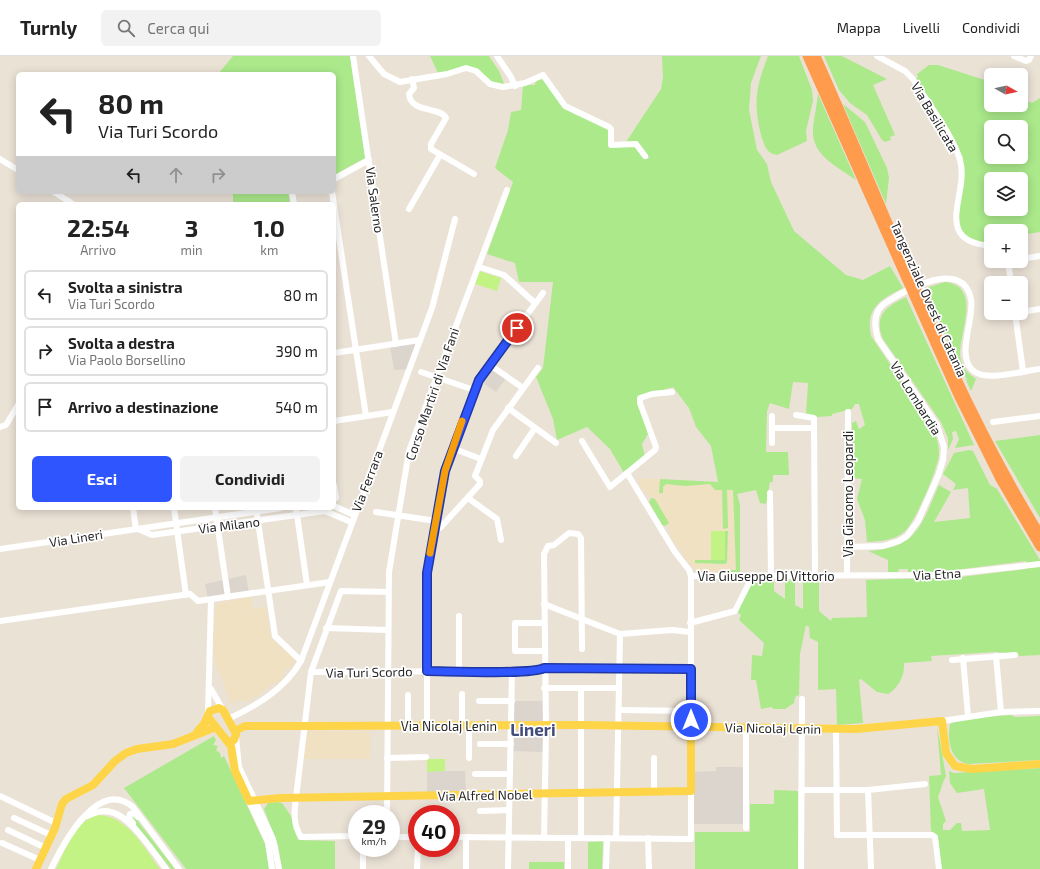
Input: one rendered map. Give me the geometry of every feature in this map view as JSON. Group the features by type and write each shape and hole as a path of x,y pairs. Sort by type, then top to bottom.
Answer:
{"highway":[{"name":"Tangenziale Ovest di Catania","path":"806,56 958,395 1000,479 1040,547"},
{"name":"Tangenziale Ovest di Catania","path":"816,56 943,348 985,436 1040,534"},
{"path":"985,436 1040,522"}],"main road":[{"path":"190,736 201,728 208,715 216,708 223,710 232,717 238,732 231,742 228,742"},
{"path":"208,715 231,746 235,771 252,801"},
{"path":"942,720 946,753 954,766 972,768 1040,764"},
{"name":"Via Nicolaj Lenin","path":"238,732 305,726 582,725 856,729 942,720"},
{"path":"690,791 691,726"},
{"path":"36,869 46,848 62,804 66,799 93,785 115,761 126,753 137,749 173,744 216,727"},
{"name":"Via Alfred Nobel","path":"252,801 280,798 690,791"}],"street":[{"name":"Via Salerno","path":"353,56 396,344"},
{"path":"369,56 384,74 392,80 402,82 469,68 476,71 490,84 503,87 514,86 542,76 565,106 609,127 611,129 611,144 636,144 645,156"},
{"path":"497,56 511,77 514,86"},
{"name":"Via Basilicata","path":"876,56 905,71 913,79 956,147 961,162 962,178 955,211 959,232 967,241 984,245"},
{"path":"1014,56 1026,61 1029,60 1031,56"},
{"path":"412,79 414,88 409,94 411,100 422,109 441,113 446,118 431,146 434,151 474,174"},
{"path":"409,209 440,155"},
{"path":"0,159 16,169"},
{"path":"336,178 369,160"},
{"name":"Corso Martiri di Via Fani","path":"387,805 389,572 409,451 507,190"},
{"path":"57,194 70,202"},
{"path":"336,218 366,416"},
{"name":"Via Ferrara","path":"232,717 261,701 280,686 301,661 351,522 432,308 455,219"},
{"path":"1028,258 1040,256"},
{"path":"479,267 504,275 536,303"},
{"name":"Via Lombardia","path":"848,547 883,546 899,541 907,536 918,521 938,476 943,460 944,447 937,426 878,340 875,328 878,311 883,304 894,297 935,279 948,278 957,281 965,287 970,295 971,310 965,357 972,370 980,375 990,376 1023,371"},
{"path":"428,726 427,573 445,471 474,390 490,365 543,293"},
{"path":"1028,311 1040,310"},
{"path":"1016,320 1023,371 1040,369"},
{"path":"336,353 420,340"},
{"path":"490,365 523,388"},
{"path":"434,530 440,528 480,484 480,481 475,476 493,430 538,368"},
{"path":"420,372 474,390"},
{"path":"582,441 610,487 655,450 656,447 640,403 640,398 652,394 672,392"},
{"path":"0,427 6,425 16,408"},
{"path":"508,408 556,443"},
{"path":"336,421 393,412"},
{"name":"Via Giacomo Leopardi","path":"848,412 848,575"},
{"path":"796,415 814,418 816,575"},
{"path":"772,416 772,443"},
{"path":"993,422 1040,416"},
{"path":"516,456 535,428"},
{"path":"772,428 814,428"},
{"path":"452,448 481,459"},
{"path":"627,473 675,552 689,570 691,576"},
{"path":"770,493 771,575"},
{"path":"468,498 497,519 501,540"},
{"path":"336,507 354,515"},
{"path":"133,510 136,529"},
{"path":"175,510 178,523 188,594"},
{"path":"214,510 228,597"},
{"path":"256,510 275,636 301,661"},
{"name":"Via Milano","path":"136,529 216,518 256,510"},
{"path":"296,510 307,586"},
{"name":"Via Milano","path":"152,535 325,511 351,522"},
{"path":"376,512 436,521"},
{"name":"Via Lineri","path":"0,549 136,529 152,535"},
{"path":"179,531 179,545 183,559"},
{"path":"544,838 544,554 548,546 554,545 569,533 578,534 581,538 582,649"},
{"name":"Via Etna","path":"848,575 941,575 1040,564"},
{"path":"690,623 735,611 753,575"},
{"name":"Via Giuseppe Di Vittorio","path":"691,726 691,576 848,575"},
{"path":"0,621 188,594 198,601 212,600 330,582"},
{"path":"348,836 301,837 294,818 311,672 326,628 341,591 388,592"},
{"path":"208,715 212,600"},
{"path":"544,604 582,617 620,634 672,630 690,632"},
{"path":"459,616 459,671"},
{"path":"544,623 515,623 515,651 544,651"},
{"path":"326,628 388,630"},
{"path":"616,838 620,634"},
{"path":"952,660 1015,655"},
{"path":"996,656 1001,712"},
{"path":"963,658 968,716"},
{"name":"Via Turi Scordo","path":"311,672 512,672 540,671 544,668 691,669"},
{"path":"508,869 512,672"},
{"path":"210,685 213,695 223,710"},
{"path":"544,688 619,688"},
{"path":"581,688 581,838"},
{"path":"462,694 469,758"},
{"path":"408,695 408,726"},
{"path":"801,869 802,699"},
{"path":"479,701 512,701"},
{"path":"619,710 691,711"},
{"name":"Via Nicolaj Lenin","path":"942,720 1001,712 1040,711"},
{"path":"746,727 746,828"},
{"path":"836,728 837,835 932,835 935,837 939,869"},
{"path":"238,732 239,766 268,842 272,869"},
{"path":"480,744 511,744"},
{"path":"387,758 426,757"},
{"path":"654,758 654,792"},
{"path":"476,774 510,774"},
{"path":"801,790 868,790 925,784"},
{"path":"868,790 871,869"},
{"path":"460,837 691,839 690,791"},
{"path":"0,796 56,822"},
{"path":"50,869 71,832 84,818 101,803 117,799 125,801 133,807 179,869"},
{"path":"252,801 273,839 279,869"},
{"path":"480,811 509,810"},
{"path":"84,818 99,812 113,812 124,819 138,832"},
{"path":"143,822 134,814 130,814 128,818 166,869"},
{"path":"14,818 51,835"},
{"path":"8,830 46,848"},
{"path":"466,837 466,869"},
{"path":"568,838 568,869"},
{"path":"606,869 607,838"},
{"path":"648,838 649,869"},
{"path":"2,843 40,860"},
{"path":"363,857 364,869"},
{"path":"418,857 418,869"}],"shaded area":[{"path":"420,340 409,369 394,370 390,345"},
{"path":"490,365 507,377 496,392 479,380"},
{"path":"638,478 734,483 740,505 740,572 698,572 694,569 682,556 683,552 681,549 679,550 669,534 671,533 666,525 664,526 649,502 651,498 642,490 639,485"},
{"path":"246,575 249,594 208,600 205,584"},
{"path":"251,597 253,609 266,607 271,638 296,660 291,669 286,669 283,672 284,677 279,683 275,682 259,695 247,702 236,699 235,705 232,706 213,657 215,607 220,602"},
{"path":"512,701 544,701 545,752 510,751"},
{"path":"308,730 330,730 332,732 353,730 356,733 360,730 370,731 370,759 304,759"},
{"path":"716,767 746,767 746,824 691,824 690,772 716,771"},
{"path":"465,771 466,795 427,796 427,772"}],"green space":[{"path":"233,56 350,56 365,158 336,174 336,72 220,72"},
{"path":"430,56 489,56 499,71 505,86 489,82 476,69 438,73"},
{"path":"662,56 761,56 751,83 749,110 757,150 767,164 771,182 794,231 846,275 863,280 890,266 903,288 888,296 876,306 870,318 871,336 931,425 937,439 939,454 935,471 920,507 909,527 896,537 887,540 867,542 865,520 857,499 862,479 852,478 852,423 856,421 859,429 865,425 859,404 855,404 852,409 832,414 832,416 817,417 806,414 808,383 793,382 789,409 770,403 767,411 766,452 788,452 789,475 773,475 773,482 770,482 766,504 760,503 756,490 737,494 740,505 740,572 718,572 722,570 736,570 733,490 727,490 728,528 723,529 722,490 715,490 710,484 685,486 666,484 663,487 663,493 659,493 660,479 718,482 711,446 696,427 689,408 673,387 638,398 648,434 642,444 645,457 624,473 610,449 587,427 557,440 553,419 536,377 543,368 553,282 519,282 515,263 487,254 513,182 495,168 508,130 511,112 521,110 523,85 535,85 536,80 540,78 546,80 565,107 607,128 609,131 609,143 634,146 645,159 648,159 649,157 637,143 626,142 661,89 663,77"},
{"path":"768,56 799,56 812,90 813,101 806,131 807,141 777,155 770,153 764,145 757,113 758,86"},
{"path":"824,56 842,56 887,79 873,85 895,135 890,137 891,140 885,142 882,140 867,115 850,103 839,90"},
{"path":"929,65 938,65 984,80 984,112 1028,112 1028,101 1032,103 1040,98 1040,232 1028,234 1028,224 984,224 984,244 971,241 961,230 958,214 963,156 915,79 918,77 917,74"},
{"path":"818,94 856,180 834,165 816,146 813,138 813,128"},
{"path":"843,104 865,122 887,168 889,178 886,204"},
{"path":"233,194 288,194 290,202 233,202"},
{"path":"479,271 501,278 497,291 475,284"},
{"path":"945,282 957,286 964,293 966,314 961,360 963,366 976,379 971,391 966,380 967,379 963,374 927,294 929,287"},
{"path":"906,297 974,445 955,448 959,439 956,431 952,432 953,439 948,450 948,438 941,422 883,339 880,331 880,324 884,312 893,304"},
{"path":"1040,435 1040,518 995,441"},
{"path":"969,450 973,451 990,485 997,489 1040,560 1040,655 1019,656 1018,654 995,652 931,656 932,661 904,663 900,681 888,694 877,692 861,679 859,680 863,723 837,725 836,689 818,690 818,642 810,638 809,627 806,625 800,654 799,695 795,697 794,703 785,709 773,709 772,707 761,709 756,680 751,680 752,655 762,656 764,643 739,620 741,615 737,612 754,579 774,579 774,591 785,599 785,581 795,580 795,605 803,609 803,580 819,580 819,611 831,621 832,618 867,617 866,580 961,577 1026,569 1026,561 940,572 908,572 908,569 899,569 898,572 888,572 888,560 868,551 885,549 898,545 916,532 922,523 939,485 951,492 934,522 970,518 968,488 953,490 956,484 943,474 954,453"},
{"path":"651,498 655,499 669,523 665,526 662,525 649,502"},
{"path":"711,531 725,531 725,560 711,560"},
{"path":"725,531 728,531 727,563 695,563 695,560 725,560"},
{"path":"1011,715 1015,717 1040,716 1040,760 969,764 958,759 954,754 951,749 949,736 950,724 962,719"},
{"path":"937,726 946,776 938,797 946,821 943,824 943,830 950,830 957,823 961,823 962,831 990,830 984,789 957,793 950,783 949,771 954,773 1040,768 1040,869 940,869 936,835 931,831 929,776 941,775"},
{"path":"214,736 216,740 213,745 218,746 216,750 220,753 221,758 224,756 265,844 269,869 186,869 124,788"},
{"path":"427,759 445,759 445,773 427,772"},
{"path":"774,790 798,791 798,869 695,869 695,832 750,832 750,804 774,804"},
{"path":"268,803 282,803 291,816 298,840 335,841 335,869 282,869 278,845 264,809"},
{"path":"98,815 109,817 127,827 160,869 56,869 72,837 82,823 89,818"},
{"path":"133,815 175,869 171,869 130,817"},
{"path":"603,841 602,869 588,869 588,842"},
{"path":"529,862 564,862 564,869 529,869"}],"slow traffic":[{"path":"430,553 445,471 462,421"}],"district":[{"name":"Lineri","path":"533,730"}],"route":[{"path":"517,328 479,380 465,413 445,471 427,573 427,671 540,671 544,668 691,669 691,720"}]}
